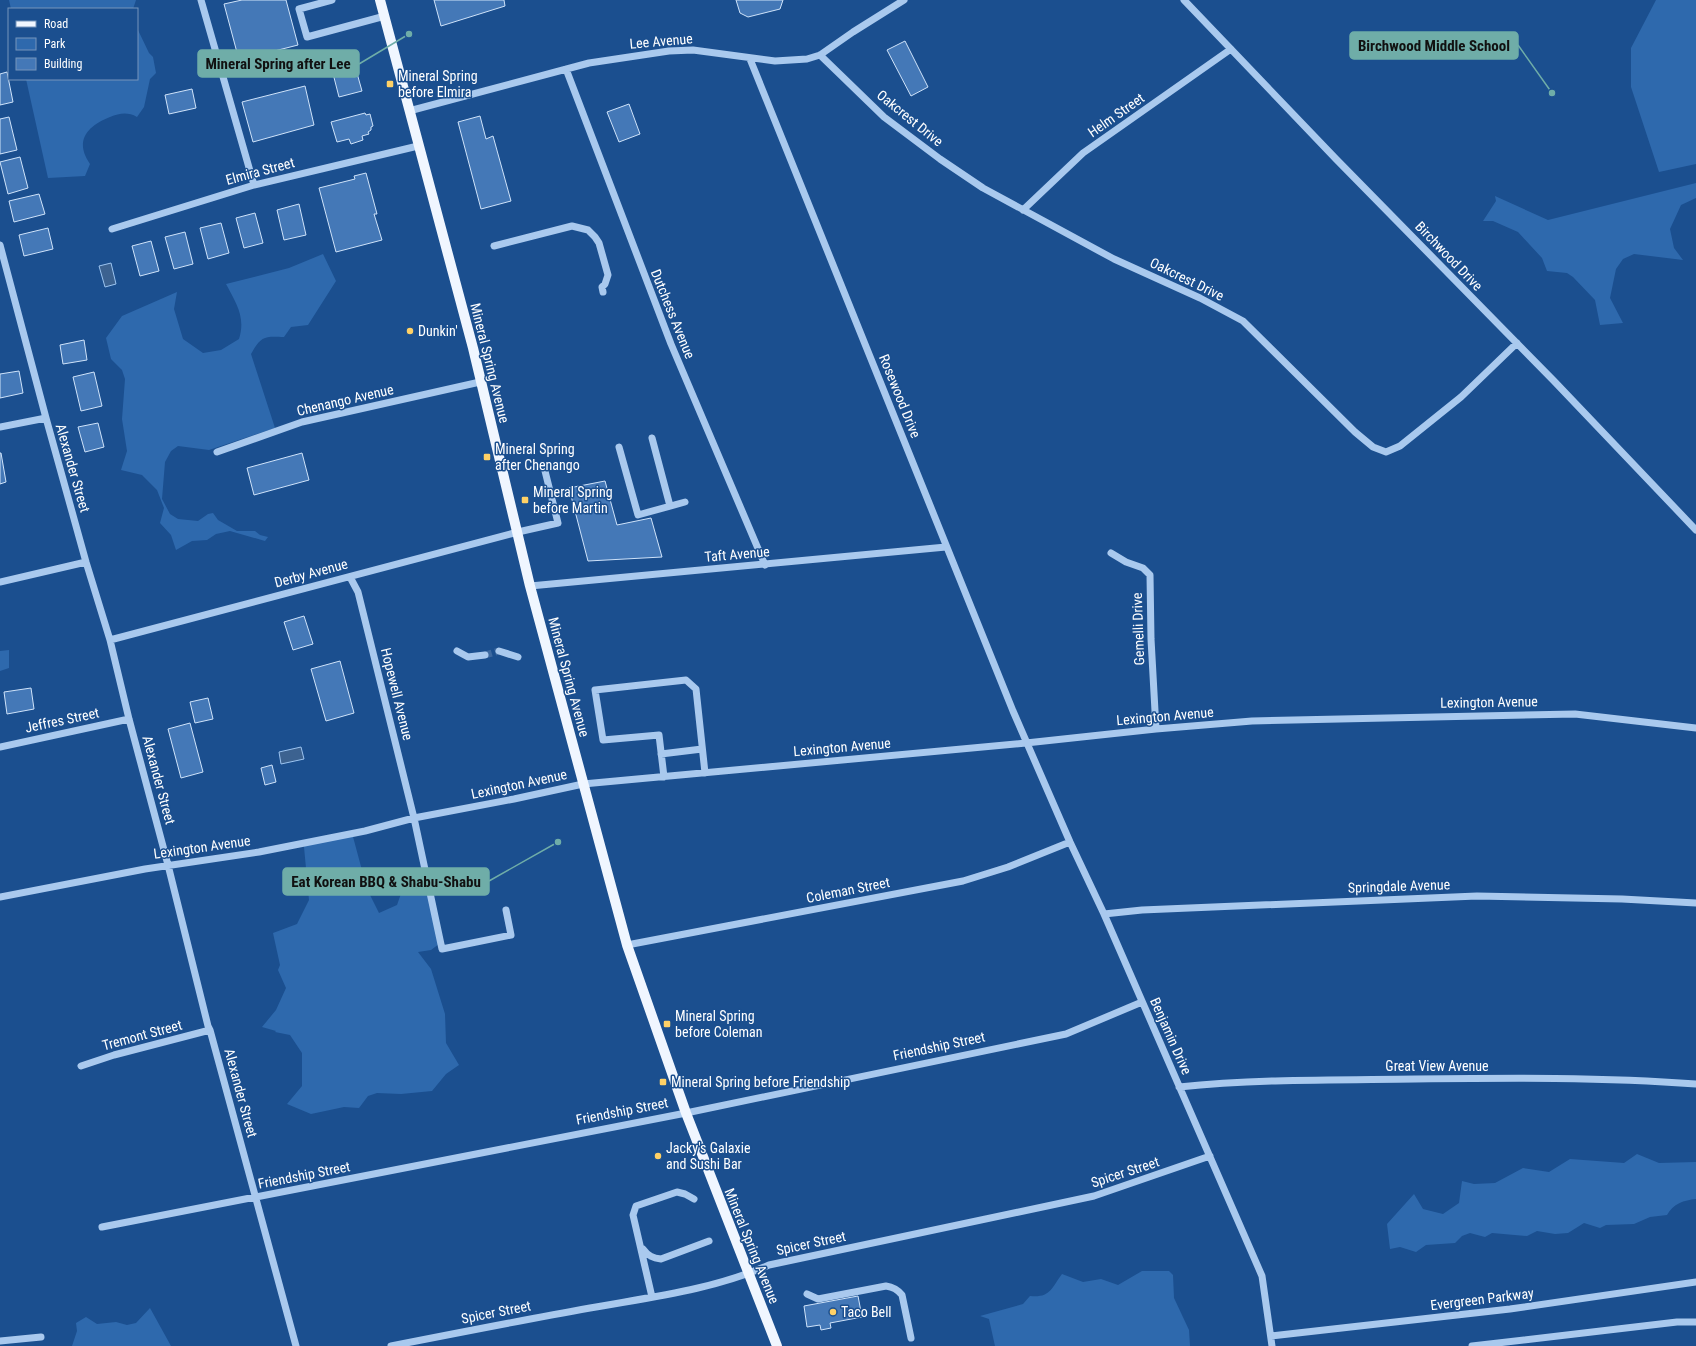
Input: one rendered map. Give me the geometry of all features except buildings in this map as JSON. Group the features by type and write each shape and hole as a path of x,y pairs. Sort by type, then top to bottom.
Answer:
{"main road":[{"name":"Mineral Spring Avenue","path":"380,0 467,327 530,586 627,944 686,1112 777,1346"}],"street":[{"path":"201,0 254,185"},
{"path":"332,0 299,9 307,37 384,16"},
{"name":"Lee Avenue","path":"409,111 590,63 668,51 693,50 750,59 775,61 807,60 820,55 904,0"},
{"name":"Birchwood Drive","path":"1184,0 1696,530"},
{"name":"Helm Street","path":"1023,210 1084,153 1231,50"},
{"name":"Oakcrest Drive","path":"820,55 884,117 940,159 983,188 1114,259 1200,298 1243,321 1355,432 1374,447 1386,452 1400,446 1461,397 1517,343"},
{"name":"Rosewood Drive","path":"750,59 1026,742"},
{"name":"Dutchess Avenue","path":"566,69 671,344 765,565"},
{"name":"Elmira Street","path":"112,229 254,185 418,146"},
{"path":"494,246 572,226 588,230 595,236 599,243 608,275 605,284 602,287 603,292"},
{"name":"Alexander Street","path":"0,245 86,562 110,640 208,1026 296,1346"},
{"name":"Chenango Avenue","path":"217,452 302,422 480,382"},
{"path":"0,428 46,418"},
{"path":"652,438 670,506"},
{"path":"619,447 638,515 685,502"},
{"name":"Derby Avenue","path":"110,640 518,532 558,523 544,468"},
{"name":"Taft Avenue","path":"530,586 946,547"},
{"name":"Gemelli Drive","path":"1111,553 1126,562 1143,568 1150,575 1151,639 1156,729"},
{"path":"0,582 86,562"},
{"name":"Hopewell Avenue","path":"350,577 358,592 414,818 442,949 511,934 506,910"},
{"path":"458,651 468,657 485,654"},
{"path":"499,651 518,657"},
{"path":"664,777 659,735 603,740 595,690 686,680 696,689 705,773"},
{"name":"Lexington Avenue","path":"0,897 168,865 266,851 365,831 414,818 583,784 1252,721 1567,714 1696,728"},
{"name":"Jeffres Street","path":"0,747 129,719"},
{"name":"Benjamin Drive","path":"1026,742 1070,842 1104,914 1262,1276 1272,1346"},
{"path":"661,754 702,749"},
{"name":"Coleman Street","path":"627,944 963,881 1008,867 1070,842"},
{"name":"Springdale Avenue","path":"1104,914 1142,910 1477,896 1622,899 1696,903"},
{"name":"Friendship Street","path":"102,1227 686,1112 1066,1034 1142,1002"},
{"name":"Tremont Street","path":"81,1066 114,1055 210,1030"},
{"name":"Great View Avenue","path":"1179,1087 1216,1083 1537,1078 1696,1084"},
{"name":"Spicer Street","path":"391,1346 695,1289 749,1274 769,1265 1094,1196 1210,1156"},
{"path":"652,1297 641,1247 636,1234 633,1215 636,1206 677,1192 694,1199"},
{"path":"641,1247 647,1255 662,1259 710,1241"},
{"name":"Evergreen Parkway","path":"1271,1336 1510,1309 1696,1282"},
{"path":"807,1294 818,1299 886,1286 898,1290 902,1295 912,1338"},
{"path":"1472,1346 1677,1322 1696,1322"},
{"path":"0,1341 41,1337"}],"green space":[{"path":"9,0 136,0 133,8 11,8"},
{"path":"1656,0 1696,0 1696,164 1659,172 1631,87 1631,48"},
{"path":"138,30 149,53 153,57 156,73 150,79 144,107 137,117 127,114 117,115 102,121 89,130 83,141 85,156 90,164 85,176 48,178 26,80 138,80"},
{"path":"1696,183 1696,198 1681,205 1670,229 1674,248 1683,260 1634,254 1623,259 1616,269 1610,298 1623,323 1600,325 1595,300 1573,277 1567,273 1547,271 1542,258 1518,232 1493,221 1483,221 1496,201 1495,196 1548,220"},
{"path":"323,254 336,281 308,325 291,327 284,337 264,338 251,354 275,428 209,450 178,446 171,451 165,462 162,499 170,514 178,519 198,521 208,514 213,513 218,520 237,531 255,531 260,535 268,537 265,541 230,531 216,534 207,540 192,541 176,550 171,535 160,523 164,508 157,490 142,475 121,470 127,451 122,419 125,379 122,370 111,359 106,338 122,316 177,292 174,309 183,339 203,353 221,350 239,339 241,331 241,317 239,310 226,284 289,268"},
{"path":"9,650 9,668 0,671 0,651"},
{"path":"352,833 367,889 379,913 397,905 403,888 433,893 443,941 431,950 418,952 431,969 445,1014 446,1043 459,1065 446,1074 432,1091 401,1094 377,1093 368,1096 359,1108 344,1107 311,1114 287,1104 302,1086 302,1053 290,1035 275,1032 276,1031 262,1027 276,1010 286,988 278,970 280,965 273,933 297,924 309,900 304,847 305,844"},
{"path":"1637,1154 1659,1163 1696,1162 1696,1199 1679,1203 1669,1211 1667,1215 1650,1217 1634,1224 1606,1225 1600,1228 1584,1223 1568,1233 1555,1234 1537,1231 1527,1236 1492,1233 1485,1237 1470,1233 1462,1236 1455,1243 1426,1245 1416,1252 1400,1247 1390,1249 1387,1224 1414,1194 1423,1209 1443,1214 1459,1203 1462,1181 1474,1184 1495,1183 1523,1168 1549,1172 1570,1159 1624,1163"},
{"path":"1142,1271 1169,1271 1173,1275 1174,1298 1189,1330 1190,1346 995,1346 989,1319 980,1316 1023,1304 1030,1296 1042,1296 1046,1294 1062,1274 1083,1282 1101,1279 1118,1285"},
{"path":"150,1308 171,1346 72,1346 77,1331 76,1323 86,1317 97,1324 116,1322 127,1325 136,1323"}],"shaded area":[{"path":"111,263 116,284 105,287 99,266"},
{"path":"301,747 304,759 281,764 279,752"}],"tunnel":[{"path":"485,655 499,651"}],"place":[{"name":"Mineral Spring after Lee","path":"409,34"},
{"name":"Mineral Spring before Elmira","path":"390,84"},
{"name":"Birchwood Middle School","path":"1552,93"},
{"name":"Dunkin'","path":"410,331"},
{"name":"Mineral Spring after Chenango","path":"487,457"},
{"name":"Mineral Spring before Martin","path":"525,500"},
{"name":"Eat Korean BBQ & Shabu-Shabu","path":"558,842"},
{"name":"Mineral Spring before Coleman","path":"667,1024"},
{"name":"Mineral Spring before Friendship","path":"663,1082"},
{"name":"Jacky's Galaxie and Sushi Bar","path":"658,1156"},
{"name":"Taco Bell","path":"833,1312"}]}
